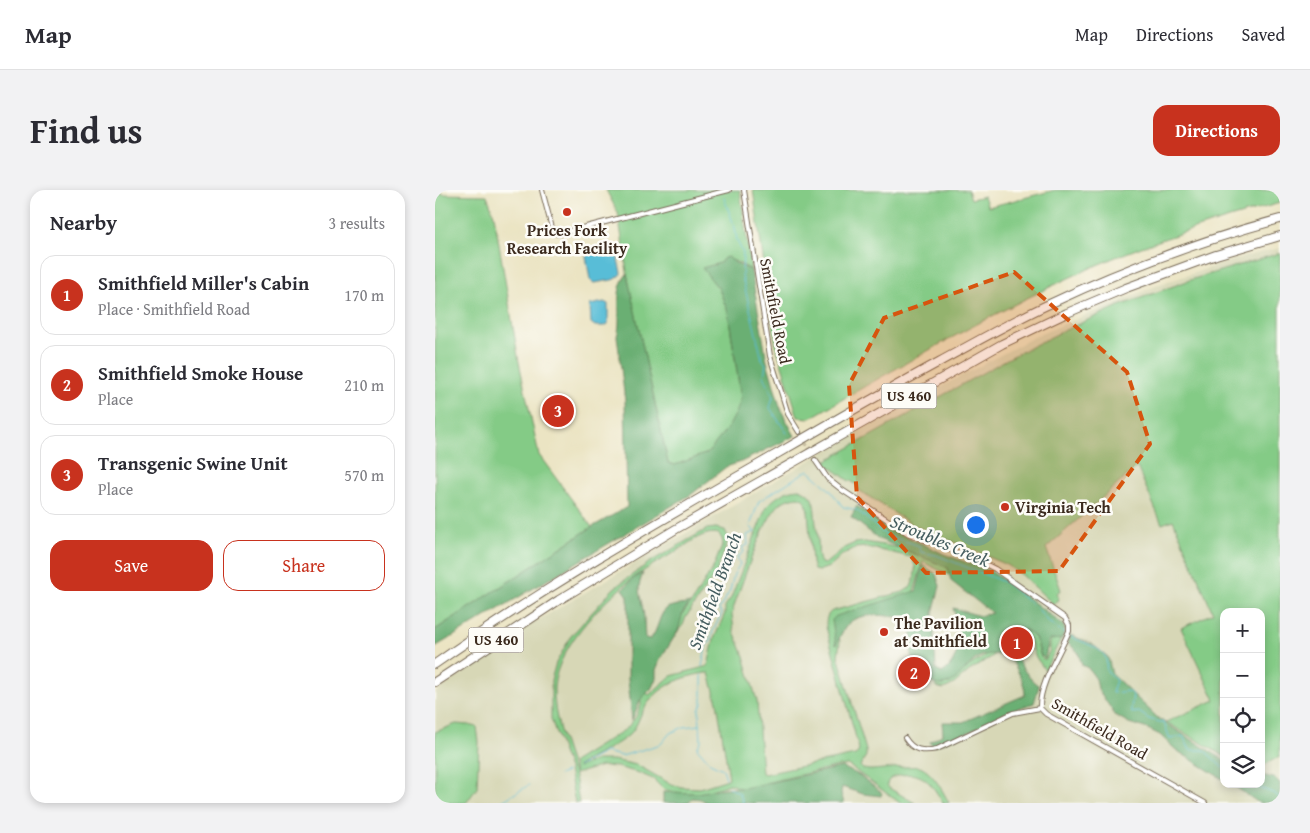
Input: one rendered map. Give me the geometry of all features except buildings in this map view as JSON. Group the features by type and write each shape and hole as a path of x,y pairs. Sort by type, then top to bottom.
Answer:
{"highway":[{"name":"US 460","path":"435,664 589,562 859,406 997,330 1044,306 1136,266 1202,242 1280,219"},
{"name":"US 460","path":"435,682 551,605 676,529 1002,344 1067,313 1149,279 1216,255 1280,236"}],"street":[{"path":"542,190 555,233 565,233 729,190"},
{"name":"Smithfield Road","path":"744,190 756,277 770,356 788,414 799,432"},
{"name":"Smithfield Road","path":"815,460 828,479 909,534 977,560 995,569 1026,590 1056,614 1065,618 1069,624 1069,631 1045,686 1040,708 1046,714 1205,803"},
{"path":"905,738 913,748 928,751 937,749 1013,713 1040,708"}],"highlighted area":[{"path":"1014,272 1127,372 1150,444 1059,571 926,573 857,497 849,385 884,318"}],"shaded area":[{"name":"Virginia Tech","path":"1280,248 1280,803 435,803 435,693 516,633 877,421 1036,336 1161,284 1243,257"}],"green space":[{"path":"435,190 440,190 442,194 487,195 494,215 519,362 539,455 592,527 435,630"},
{"path":"606,190 740,190 751,270 724,258 720,263 703,268 719,289 728,312 741,398 738,411 708,453 675,465 668,463 629,285 618,213"},
{"path":"753,190 968,190 971,199 984,196 988,207 1055,190 1280,190 1280,203 1165,239 1097,265 987,319 810,418 798,417 776,346"},
{"path":"1280,253 1280,756 1265,765 1265,608 1220,608 1220,754 1166,722 1215,700 1181,628 1213,613 1173,520 1162,524 1137,467 1046,548 1061,590 1057,593 1059,599 1053,604 1021,574 1003,563 913,525 857,489 857,485 824,462 1009,358 1061,332 1119,306 1190,280"},
{"path":"728,257 737,264 751,270 767,361 781,410 795,436 741,462 726,467 692,494 435,647 435,630 592,527 627,507 625,401 617,336 620,288 627,274 668,463 675,465 708,453 729,426 741,398 728,312 719,289 702,268 720,263 724,258"},
{"path":"799,489 812,498 821,563 825,564 844,548 855,543 865,542 895,547 927,557 998,589 1032,616 1060,634 1060,641 1045,670 1035,655 1029,639 1024,635 1016,634 1003,643 993,656 944,689 936,687 926,663 905,596 836,618 840,641 838,656 866,750 866,756 860,766 863,769 870,770 911,767 925,769 941,788 949,803 943,803 927,781 917,775 910,774 897,776 888,781 887,785 889,788 915,803 900,803 848,765 765,783 754,789 756,803 751,803 747,791 730,784 698,794 663,789 653,779 617,767 602,766 575,774 573,762 626,729 636,717 641,704 640,662 658,645 692,602 713,568 723,544 719,534 703,535 649,567 616,592 587,621 565,654 557,671 554,699 560,731 576,780 579,803 575,803 569,769 551,719 551,680 556,663 571,636 614,588 650,562 707,529 716,528 725,530 729,539 716,573 686,617 683,625 662,649 646,663 643,674 645,691 649,695 671,676 708,666 714,639 725,613 725,606 731,598 766,507 781,495","holes":["798,497 805,500 808,511 814,570 818,571 829,567 842,555 855,548 866,547 911,557 915,564 915,572 911,587 903,592 832,611 827,618 826,627 859,749 858,753 765,774 762,773 757,701 744,656 734,631 732,614 749,565 767,522 780,504 786,500","923,562 947,574 988,590 1010,604 1050,636 1050,650 1046,659 1041,657 1036,640 1031,634 1026,631 1016,630 1007,634 993,650 969,666 953,681 940,685 915,615 912,597","709,673 717,702 728,779 700,788 681,787 669,783 637,765 613,760 597,760 578,767 629,735 646,706 658,693 680,679"]},
{"path":"857,506 887,527 944,554 990,571 1063,625 1065,629 1062,639 1049,640 1045,658 1041,656 1035,637 1026,630 1013,632 1005,637 1024,670 1039,686 1034,703 1007,712 971,731 933,747 930,742 943,734 942,722 963,722 1025,695 1022,680 1012,662 1000,655 990,654 982,656 949,683 943,685 935,684 921,675 913,663 911,650 912,628 904,618 890,616 875,615 854,619 845,628 836,645 832,620 836,616 916,591 923,565 936,574 940,586 933,613 936,670 942,673 949,667 957,652 958,634 953,608 980,616 992,613 951,581 948,568 879,539 851,517"},
{"path":"643,573 639,589 644,613 645,638 650,639 653,636 665,609 671,606 690,603 683,612 678,631 660,660 656,670 656,679 651,689 640,700 632,720 628,679 628,596 623,589 634,578"},
{"path":"1070,635 1092,644 1108,657 1112,674 1159,719 1220,757 1220,778 1176,750 1160,735 1129,723 1115,715 1098,689 1096,679 1088,668 1082,665 1078,652 1068,643"},
{"path":"456,724 477,727 479,742 477,788 466,803 435,803 435,732"},
{"path":"842,767 859,775 882,793 881,796 863,794 842,787 841,793 844,803 707,803 701,799 692,798 688,803 663,803 663,792 697,793 724,788 744,788"},
{"path":"1265,776 1274,778 1280,783 1280,803 1259,803 1237,788 1265,788"}],"water":[{"path":"606,247 616,250 621,273 619,277 612,280 594,283 590,280 586,256 593,249"},
{"path":"604,302 608,304 608,324 605,326 595,326 591,323 590,305"}],"waterway":[{"name":"Stroubles Creek","path":"724,198 735,228 737,241 743,253 742,276 762,359 766,364 764,376 773,397 770,408 787,433"},
{"name":"Stroubles Creek","path":"702,666 706,646 710,642 722,613 719,609 730,591 734,574 740,564 737,557 744,552 742,547 748,545 747,535 755,532 750,526 759,501 808,470 831,491 843,507 857,510 886,535 919,546 921,552 936,555 1004,582 1039,610 1047,621 1064,633"},
{"name":"Stroubles Creek","path":"1071,637 1101,651 1106,661 1107,672 1116,680 1112,693 1128,691 1133,694 1132,713 1139,712 1149,719 1164,723 1170,739 1183,736 1190,750 1204,750 1220,765"},
{"name":"Smithfield Branch","path":"702,675 702,703 699,710 701,741 697,748 710,763 723,769 726,778"},
{"path":"579,766 605,752 622,756 661,744 670,733 684,727 700,725"},
{"path":"559,775 566,772"},
{"path":"499,803 529,785"},
{"name":"Smithfield Branch","path":"729,787 740,794 743,803"},
{"name":"Stroubles Creek","path":"1260,788 1280,798"}],"tunnel":[{"path":"799,432 815,460"}],"place":[{"name":"Prices Fork Research Facility","path":"567,212"},
{"name":"Transgenic Swine Unit","path":"558,411"},
{"name":"Virginia Tech","path":"1005,507"},
{"name":"The Pavilion at Smithfield","path":"884,632"},
{"name":"Smithfield Miller's Cabin","path":"1017,643"},
{"name":"Smithfield Smoke House","path":"914,673"}]}
